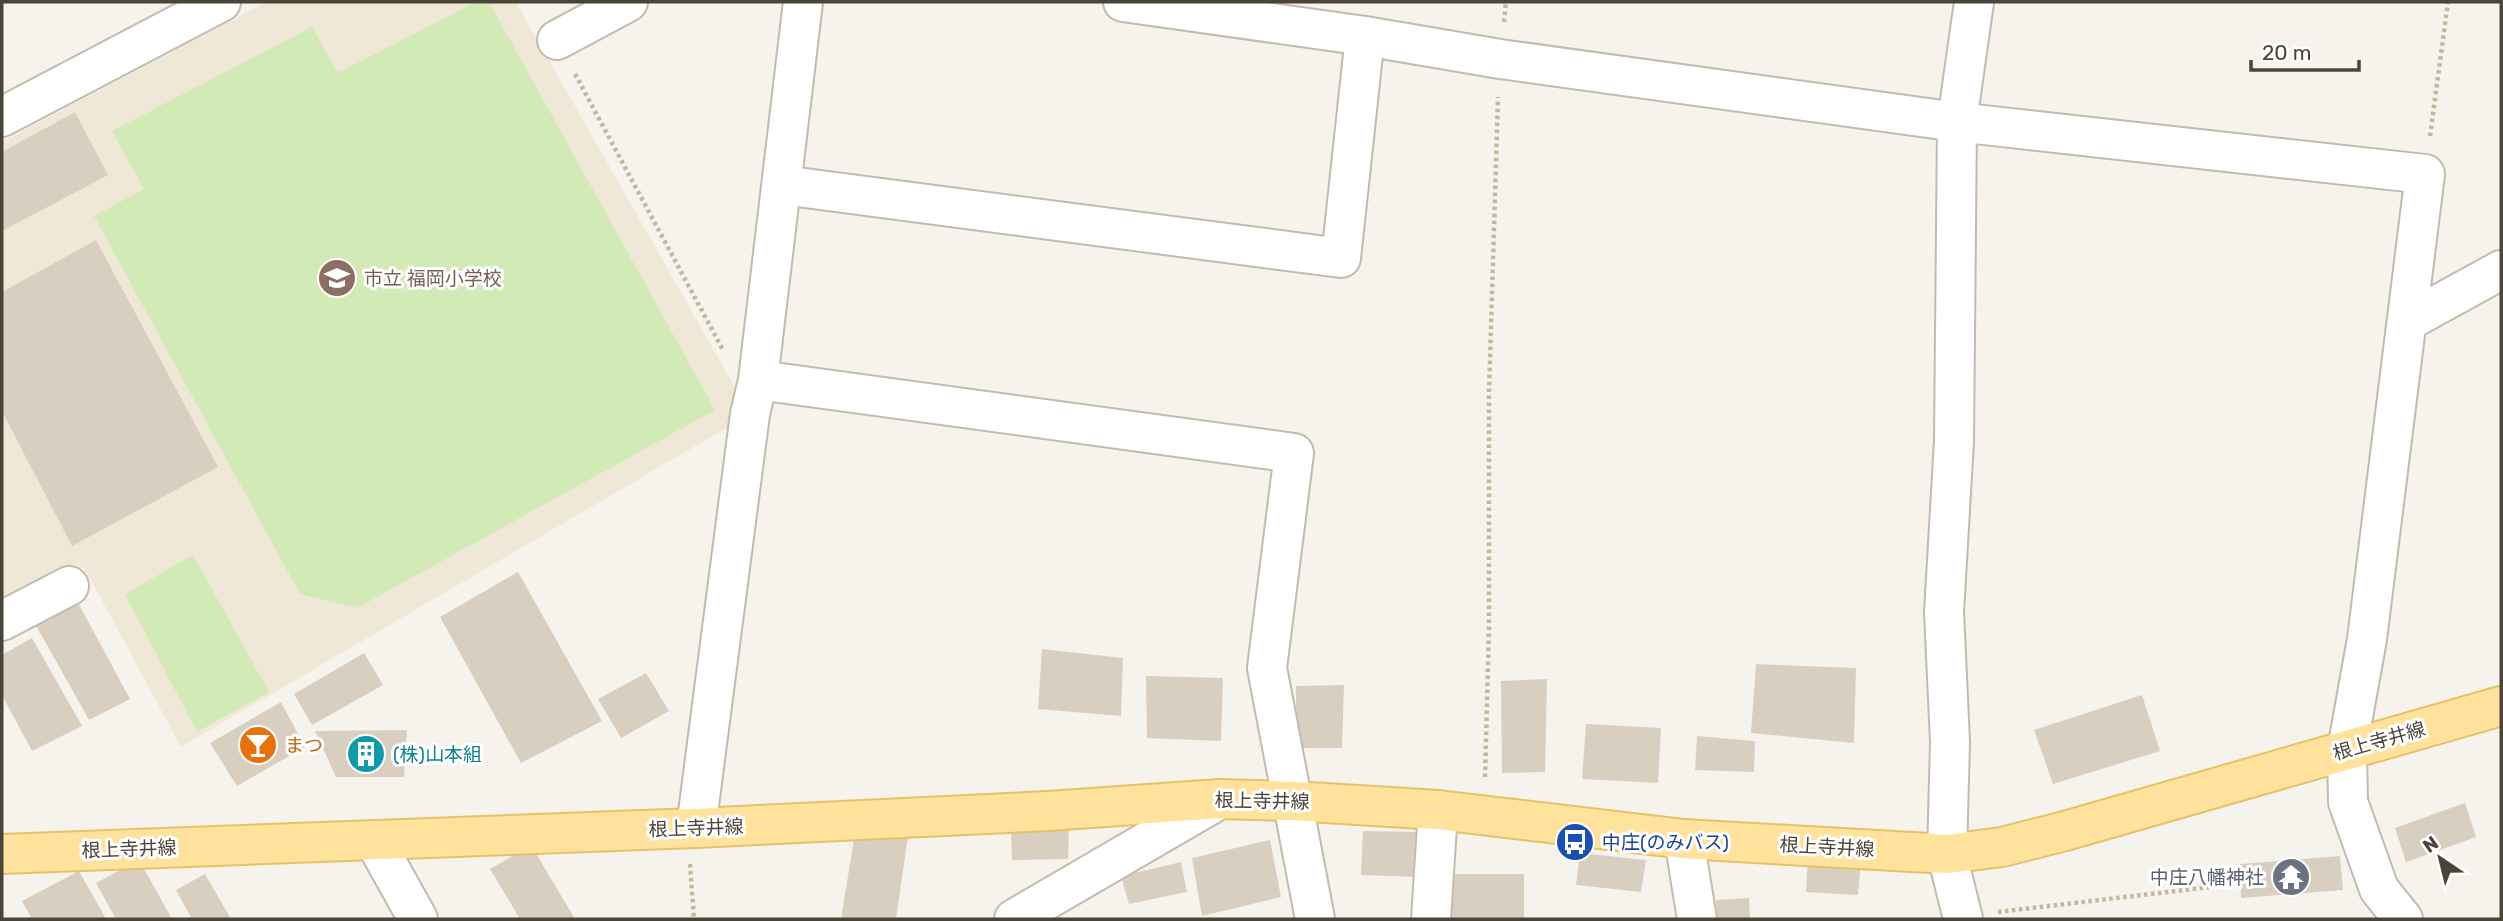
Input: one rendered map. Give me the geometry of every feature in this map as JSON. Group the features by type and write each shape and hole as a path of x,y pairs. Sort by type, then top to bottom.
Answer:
{"main road":[{"name":"根上寺井線","path":"2,854 692,829 1048,811 1220,799 1438,810 1685,839 1947,854 2002,847 2501,705"}],"street":[{"path":"2,117 177,12 221,2"},
{"path":"557,40 628,2"},
{"path":"692,829 750,414 758,380 803,2"},
{"path":"1123,2 1365,36 1500,59 1957,122 2425,174 2367,639 2347,750 2348,802 2379,889 2403,919"},
{"path":"1963,918 1947,854 1950,742 1944,612 1954,441 1957,122 1974,2"},
{"path":"782,185 1341,258 1365,36"},
{"path":"2408,321 2501,270"},
{"path":"758,380 1294,453 1267,668 1315,919"},
{"path":"2,621 69,586"},
{"path":"1014,919 1220,799"},
{"path":"1431,919 1438,810"},
{"path":"1685,839 1697,919"},
{"path":"374,840 418,919"}],"path":[{"path":"2425,174 2448,2"},
{"path":"557,40 729,361 758,380"},
{"path":"1484,816 1489,628 1489,393 1500,59"},
{"path":"692,829 694,919"},
{"path":"1963,918 2227,885"}],"shaded area":[{"name":"市立 福岡小学校","path":"266,2 516,2 750,414 181,747 84,567 2,609 2,142"}],"green space":[{"name":"市立 福岡小学校","path":"476,2 489,2 715,410 357,608 300,594 94,216 144,189 112,131 312,27 338,73"},
{"path":"193,555 269,692 197,732 125,594"}],"building":[{"path":"75,112 108,175 2,231 2,152"},
{"path":"96,240 218,467 72,546 2,411 2,292"},
{"path":"518,572 602,721 521,763 440,617"},
{"path":"75,597 130,699 89,720 33,620"},
{"path":"32,638 82,726 32,751 2,695 2,655"},
{"path":"1042,649 1123,658 1121,716 1038,709"},
{"path":"364,653 383,685 312,725 294,694"},
{"path":"1756,664 1856,668 1854,743 1751,733"},
{"path":"646,673 669,711 621,738 598,699"},
{"path":"1146,676 1223,678 1221,741 1147,738"},
{"path":"1547,679 1545,772 1502,773 1501,681"},
{"path":"1344,685 1342,748 1296,748 1296,686"},
{"path":"2142,695 2160,751 2053,784 2034,730"},
{"name":"まつ","path":"281,702 305,747 237,786 210,743"},
{"path":"1586,724 1661,728 1658,783 1582,779"},
{"name":"(株)山本組","path":"407,730 404,777 336,777 315,731"},
{"path":"1697,736 1755,741 1754,772 1695,770"},
{"path":"2465,803 2476,837 2406,862 2395,828"},
{"path":"1069,825 1068,859 1012,860 1011,827"},
{"path":"1363,831 1421,832 1420,877 1361,875"},
{"path":"855,833 908,836 896,919 841,919"},
{"path":"1270,840 1281,897 1202,916 1192,858"},
{"path":"531,845 575,919 520,919 490,869"},
{"path":"1580,853 1646,860 1641,892 1576,885"},
{"name":"中庄八幡神社","path":"2340,856 2343,890 2241,898 2240,864"},
{"path":"1808,858 1861,860 1858,895 1806,892"},
{"path":"139,860 172,919 116,919 96,883"},
{"path":"1181,862 1187,892 1129,904 1121,876"},
{"path":"79,871 106,919 32,919 22,901"},
{"path":"205,874 231,919 192,919 176,890"},
{"path":"1447,874 1524,874 1524,919 1448,919"},
{"path":"1749,898 1750,919 1717,919 1716,900"}],"place":[{"name":"市立 福岡小学校","path":"337,278"},
{"name":"まつ","path":"258,745"},
{"name":"(株)山本組","path":"366,754"},
{"name":"中庄(のみバス)","path":"1575,842"},
{"name":"中庄八幡神社","path":"2291,877"}]}
